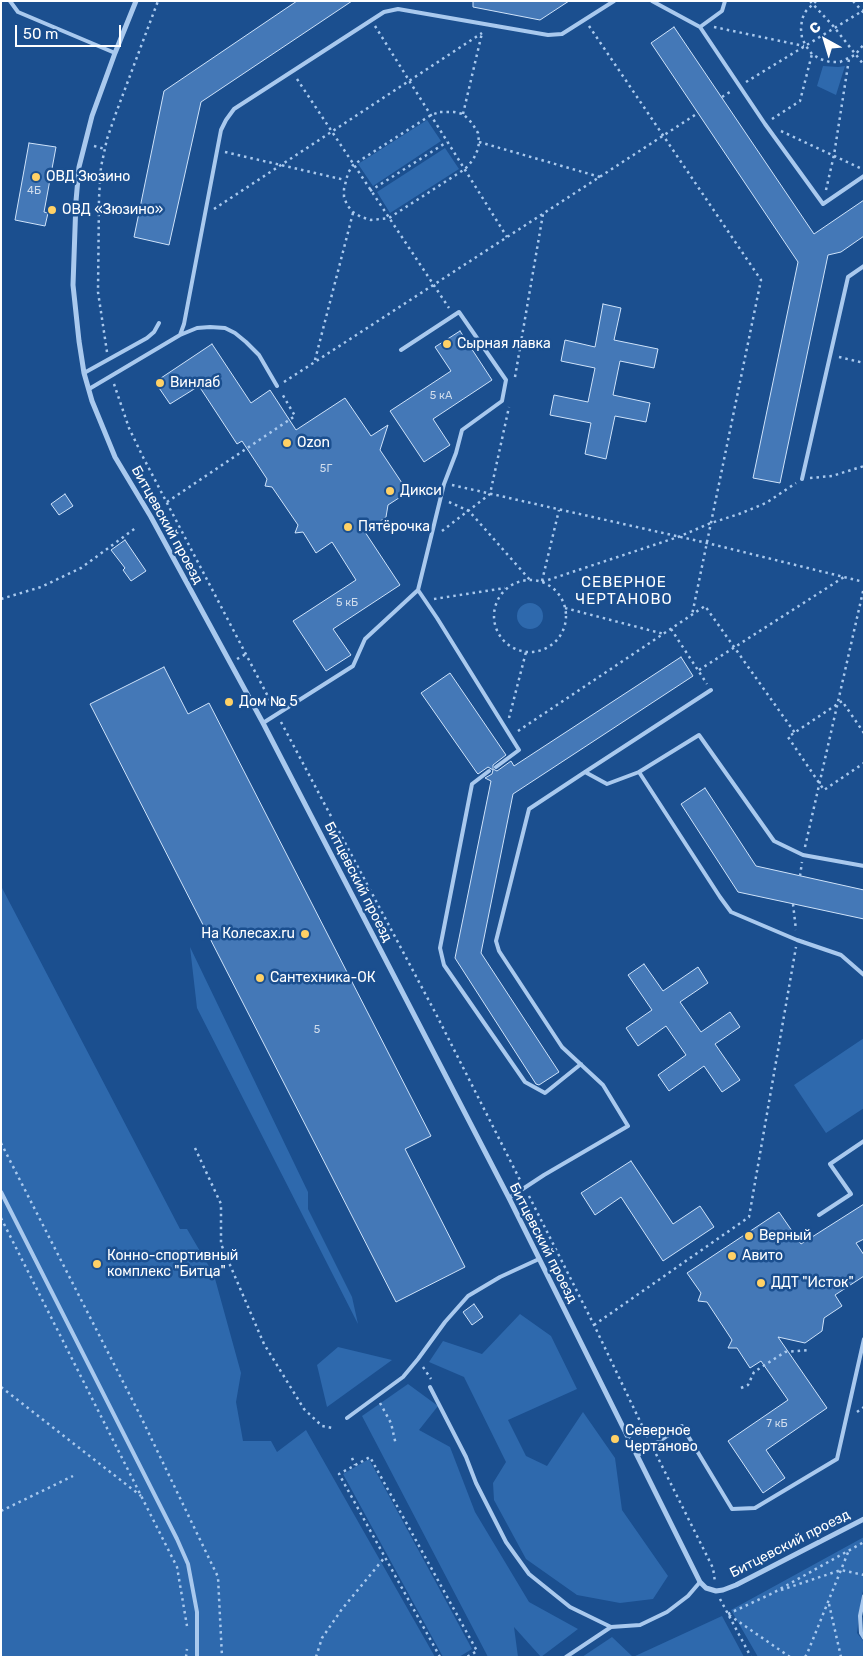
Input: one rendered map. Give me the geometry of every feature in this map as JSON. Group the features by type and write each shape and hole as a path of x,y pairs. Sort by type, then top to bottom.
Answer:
{"street":[{"name":"Битцевский проезд","path":"136,1 114,54 84,143 77,184 73,286 84,373 103,430 115,456 151,517 263,723 509,1198 700,1582"},
{"name":"Битцевский проезд","path":"716,1590 723,1590 736,1585 864,1519"},
{"path":"700,1582 706,1588 716,1590"}],"lane":[{"path":"10,1 18,12 114,54"},
{"path":"180,335 184,324 217,150 226,120 234,109 384,12 398,9 548,35 562,34 614,1"},
{"path":"652,1 702,26 738,86 823,204 864,176"},
{"path":"702,26 722,12 725,1"},
{"path":"802,479 848,277 864,266"},
{"path":"263,723 353,666 364,639 418,590 440,498 462,430 502,401 506,380 459,312 401,350"},
{"path":"84,373 147,338 154,332 159,323"},
{"path":"89,389 180,335 197,328 210,327 225,328 235,333 259,355 277,386"},
{"path":"418,590 519,750 496,768"},
{"path":"509,1198 628,1126 603,1085 562,1047 499,951 496,941 529,809 711,690"},
{"path":"585,772 607,784 639,772 699,735 774,841 804,855 864,866"},
{"path":"490,772 472,784 440,948 444,965 525,1082 545,1093 581,1064"},
{"path":"639,772 720,898 731,912 841,956 864,975"},
{"path":"819,1215 850,1194 830,1164 864,1141"},
{"path":"1,1192 188,1564 197,1612 197,1657"},
{"path":"347,1418 403,1377 445,1322 468,1296 500,1277 539,1259"},
{"path":"638,1455 682,1426 732,1509 755,1508 837,1459 864,1339"},
{"path":"430,1387 466,1457 476,1484 506,1542 529,1574 570,1607 612,1627"},
{"path":"566,1657 612,1627 640,1624 667,1612 688,1596 700,1582"},
{"path":"864,1596 860,1616 861,1633 864,1638"}],"path":[{"path":"108,360 98,292 98,198 101,167 107,139 158,1"},
{"path":"816,1 811,3 802,20 801,29 802,38 812,54 820,60 840,62 855,55 864,44"},
{"path":"722,97 863,11 853,1"},
{"path":"811,3 834,27 864,65"},
{"path":"371,20 507,237"},
{"path":"586,20 761,280 692,615"},
{"path":"702,26 806,46"},
{"path":"205,216 482,33 463,114"},
{"path":"764,124 800,101 812,54"},
{"path":"823,204 834,155 849,59"},
{"path":"292,72 454,316"},
{"path":"440,112 463,114 478,133 479,142 473,160 465,169 389,218 371,220 361,217 346,205 344,197 345,180 353,165 431,115 440,112"},
{"path":"167,502 295,416 277,386 698,113"},
{"path":"764,124 864,170"},
{"path":"370,191 447,141"},
{"path":"479,142 600,177"},
{"path":"217,150 345,180"},
{"path":"315,362 353,212"},
{"path":"514,382 543,214"},
{"path":"830,355 864,363"},
{"path":"112,376 129,428 277,715 436,1014 594,1325 713,1568 716,1590 751,1657"},
{"path":"430,540 490,494 510,401"},
{"path":"542,582 739,514 766,503 802,479 832,476 864,466"},
{"path":"444,484 678,536 864,582"},
{"path":"440,498 469,511 530,580"},
{"path":"542,582 559,510"},
{"path":"1,599 41,587 81,568 137,527"},
{"path":"699,670 844,577"},
{"path":"530,580 542,582 553,588 561,598 565,608 566,620 563,631 548,647 526,652 515,649 498,634 494,622 494,610 498,598 507,588 518,582 530,580"},
{"path":"800,876 864,587"},
{"path":"425,601 507,588"},
{"path":"861,599 864,602"},
{"path":"510,736 706,606 795,733"},
{"path":"565,608 664,634"},
{"path":"671,629 711,690"},
{"path":"506,729 526,652"},
{"path":"864,733 842,701 788,737 824,790 864,763"},
{"path":"594,1325 749,1217 797,940 793,904"},
{"path":"1,1143 140,1416 218,1577 222,1657"},
{"path":"195,1148 221,1204 221,1244 264,1344 304,1409 322,1426 334,1428"},
{"path":"1,1218 178,1567 187,1634"},
{"path":"741,1388 748,1385 754,1372 785,1352 809,1350"},
{"path":"426,1371 431,1380"},
{"path":"1,1387 142,1496"},
{"path":"376,1396 391,1423 396,1445"},
{"path":"440,1657 339,1474 370,1456 477,1651 469,1656"},
{"path":"352,1458 355,1465"},
{"path":"1,1511 73,1476"},
{"path":"728,1614 773,1593 864,1542"},
{"path":"805,1657 808,1654 849,1550"},
{"path":"316,1657 322,1638 342,1609 385,1557"},
{"path":"773,1593 841,1570 864,1575"},
{"path":"828,1603 841,1657"},
{"path":"728,1614 790,1657"},
{"path":"186,1657 187,1642"}],"shaded area":[{"path":"823,66 845,66 836,95 817,86"},
{"path":"427,120 441,141 373,186 358,164"},
{"path":"445,148 459,169 390,213 377,192"},
{"path":"530,603 539,607 543,616 539,625 530,629 521,625 517,616 521,607"},
{"name":"Конно-спортивный комплекс \"Битца\"","path":"1,886 180,1229 187,1229 214,1275 241,1373 236,1402 243,1441 271,1441 277,1452 306,1430 435,1657 1,1657"},
{"path":"190,947 308,1192 308,1209 352,1297 358,1324 197,1008"},
{"path":"864,1038 864,1108 826,1133 794,1085"},
{"path":"520,1314 551,1336 577,1389 508,1420 526,1456 547,1466 583,1412 615,1458 622,1510 668,1576 653,1599 620,1603 577,1595 526,1559 494,1500 493,1483 506,1462 464,1377 429,1362 443,1341 482,1354"},
{"path":"338,1347 392,1360 327,1407 317,1365"},
{"path":"408,1384 438,1406 419,1430 450,1447 475,1512 529,1602 578,1629 541,1657 514,1627 518,1657 488,1657 362,1416"},
{"path":"369,1459 472,1649 459,1657 443,1657 343,1474"},
{"path":"864,1537 864,1587 857,1633 864,1642 864,1657 758,1657 731,1610"},
{"path":"722,1616 744,1657 633,1657"},
{"path":"612,1637 633,1657 582,1657"}],"building":[{"path":"297,1 352,1 201,102 169,245 134,237 164,91"},
{"path":"473,1 569,1 540,20 473,7"},
{"path":"674,27 814,234 864,200 864,236 841,252 828,255 780,483 753,478 798,262 651,43"},
{"path":"29,143 56,147 44,212 48,213 45,226 15,220"},
{"path":"603,304 621,308 614,340 658,349 654,368 620,361 613,395 650,403 646,422 615,416 606,459 585,454 591,423 550,415 554,395 588,402 595,368 561,361 565,340 595,347"},
{"path":"460,331 492,380 433,419 450,445 424,462 390,411 451,371 435,347"},
{"path":"212,344 251,403 270,390 296,430 345,398 371,436 388,425 380,450 408,492 388,505 386,517 365,532 400,585 333,629 351,655 326,671 293,621 356,580 332,542 316,553 303,532 295,533 298,525 272,487 265,486 267,479 242,441 237,444 199,386 170,404 155,382"},
{"path":"65,494 73,506 59,515 51,504"},
{"path":"125,540 146,571 131,581 123,570 125,568 111,550"},
{"path":"681,657 693,676 513,794 481,953 559,1072 539,1085 536,1084 455,958 491,781 485,778 492,774 493,770 488,767 477,773 421,693 450,673 506,755 493,765 493,769 497,771 511,761 514,766"},
{"path":"164,667 188,714 209,703 431,1136 405,1149 465,1267 396,1302 90,704"},
{"path":"705,788 756,866 864,890 864,919 738,892 681,804"},
{"path":"644,964 663,991 698,967 708,983 680,1002 701,1032 730,1012 740,1027 715,1044 740,1080 722,1092 704,1066 669,1091 658,1075 686,1055 666,1026 638,1046 626,1028 652,1010 628,975"},
{"path":"631,1161 673,1224 700,1206 714,1227 663,1261 621,1197 595,1215 581,1193"},
{"name":"ДДТ \"Исток\"","path":"864,1204 864,1239 856,1243 864,1255 864,1276 835,1295 842,1306 824,1318 822,1331 805,1343 778,1337 827,1408 766,1450 785,1478 763,1493 728,1441 788,1400 761,1361 750,1368 737,1348 728,1348 732,1340 707,1302 698,1301 701,1293 687,1273 779,1212 801,1244"},
{"path":"474,1304 483,1317 472,1325 463,1312"}],"place":[{"name":"ОВД Зюзино","path":"36,177"},
{"name":"ОВД «Зюзино»","path":"52,210"},
{"name":"Сырная лавка","path":"447,344"},
{"name":"Винлаб","path":"160,383"},
{"name":"Ozon","path":"287,443"},
{"name":"Дикси","path":"390,491"},
{"name":"Пятёрочка","path":"348,527"},
{"name":"Дом № 5","path":"229,702"},
{"name":"На Колесах.ru","path":"305,934"},
{"name":"Сантехника-ОК","path":"260,978"},
{"name":"Верный","path":"749,1236"},
{"name":"Авито","path":"732,1256"},
{"name":"Конно-спортивный комплекс \"Битца\"","path":"97,1264"},
{"name":"ДДТ \"Исток\"","path":"761,1283"},
{"name":"Северное Чертаново","path":"615,1439"}],"district":[{"name":"СЕВЕРНОЕ ЧЕРТАНОВО","path":"624,592"}]}
